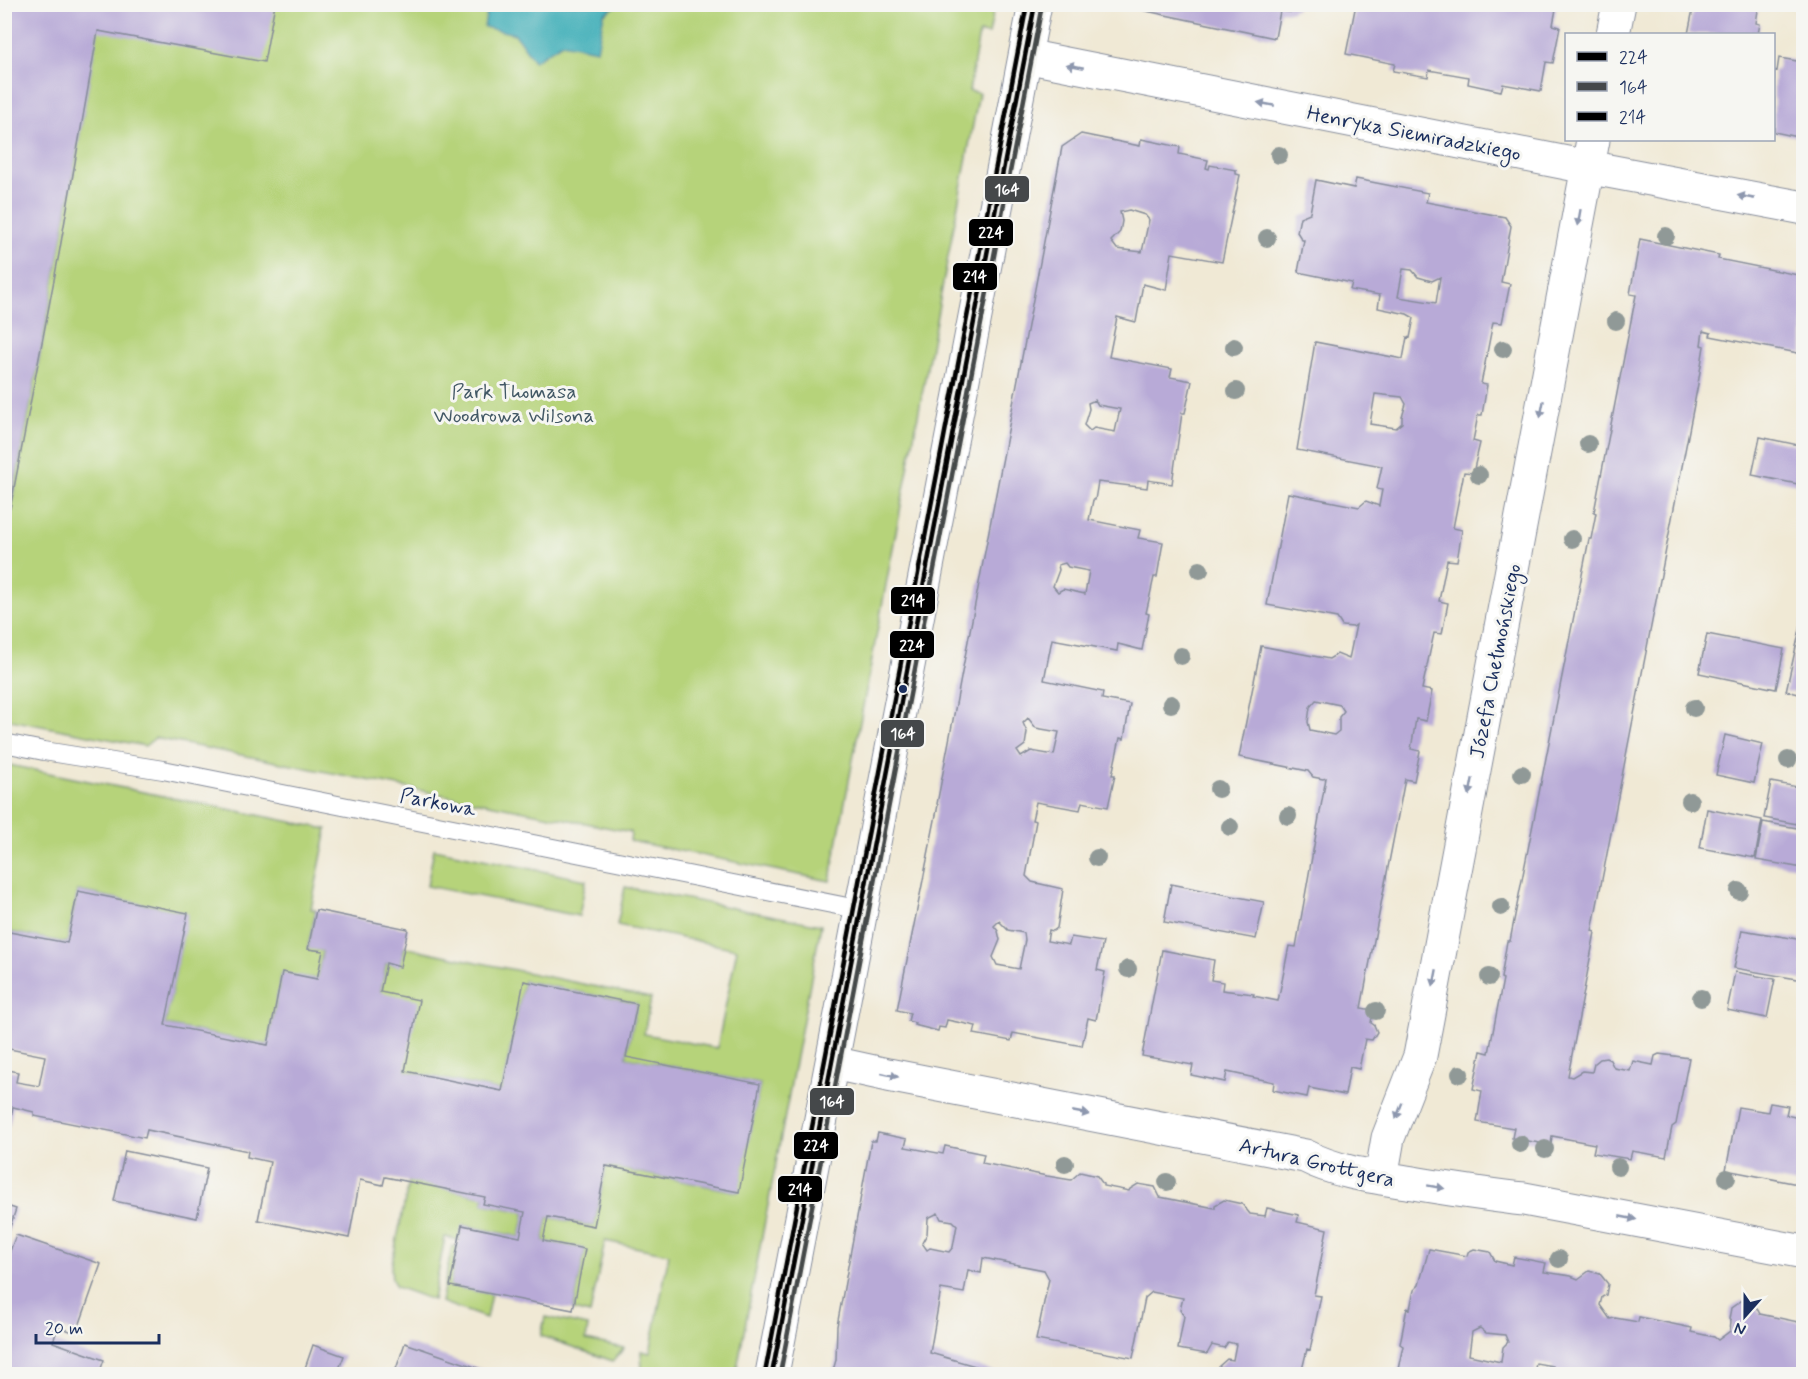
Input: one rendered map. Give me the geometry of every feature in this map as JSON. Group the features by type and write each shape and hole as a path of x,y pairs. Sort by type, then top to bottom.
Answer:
{"street":[{"path":"772,1374 1035,4"},
{"path":"1613,33 1618,4"},
{"name":"Henryka Siemiradzkiego","path":"1025,56 1590,153 1803,207"},
{"name":"Józefa Chełmońskiego","path":"1381,1178 1388,1138 1420,1056 1590,153"},
{"name":"Artura Grottgera","path":"832,1063 1305,1156 1328,1167 1381,1178 1482,1195 1524,1198 1803,1252"}],"lane":[{"name":"Parkowa","path":"4,743 163,770 862,910"}],"green space":[{"name":"Park Thomasa Woodrowa Wilsona","path":"102,5 995,5 989,34 979,33 969,91 979,93 830,881 630,841 631,832 155,738 145,746 5,719 5,537 59,254"},
{"path":"4,764 327,829 311,909 316,910 308,948 323,951 317,979 282,973 268,1045 165,1025 187,913 78,891 67,943 5,931"},
{"path":"434,849 586,880 579,916 427,886"},
{"path":"625,887 821,925 736,1374 654,1374 642,1371 641,1351 650,1353 669,1254 605,1241 590,1314 573,1310 585,1249 543,1241 548,1217 594,1226 606,1166 738,1192 760,1084 626,1057 637,1004 524,981 502,1091 405,1071 380,992 386,963 400,966 404,947 651,998 644,1034 717,1048 737,949 617,925"},
{"path":"409,1181 485,1197 483,1204 525,1212 520,1237 463,1225 459,1240 445,1237 433,1300 396,1287 392,1279 391,1268"},
{"path":"452,1246 458,1247 450,1286 491,1294 486,1318 441,1302"},
{"path":"545,1317 588,1326 586,1340 624,1348 613,1361 541,1336"}],"water":[{"path":"488,4 618,5 604,14 597,50 562,43 534,61 515,34 484,27"}],"building":[{"path":"4,4 275,4 264,62 98,31 59,254 10,509 4,508"},
{"path":"1113,4 1298,4 1297,8 1290,12 1280,11 1275,38"},
{"path":"1356,4 1557,4 1553,25 1560,27 1553,63 1546,62 1541,91 1503,84 1501,91 1468,84 1469,77 1429,70 1428,77 1393,71 1395,64 1346,54"},
{"path":"1694,4 1759,4 1756,23 1760,24 1758,33 1688,33"},
{"path":"1779,58 1803,62 1803,138 1775,132 1775,70 1777,71"},
{"path":"1081,134 1140,146 1141,139 1180,147 1179,154 1208,160 1206,168 1209,169 1210,165 1236,170 1236,174 1240,175 1222,262 1172,253 1166,290 1143,284 1136,322 1117,317 1109,357 1172,369 1170,377 1192,381 1185,413 1182,413 1172,484 1148,480 1147,488 1098,482 1089,520 1140,530 1138,538 1163,542 1157,577 1154,577 1146,613 1149,614 1142,650 1118,644 1117,651 1052,639 1044,680 1103,692 1102,699 1130,704 1124,739 1120,738 1112,775 1115,775 1108,807 1082,802 1080,810 1036,802 1032,820 1036,821 1026,876 1032,882 1063,889 1057,928 1053,931 1049,930 1047,941 1069,945 1071,937 1103,942 1097,970 1105,972 1096,1020 1088,1018 1082,1046 1013,1033 1011,1041 974,1034 976,1026 947,1020 945,1028 939,1027 938,1031 914,1025 915,1023 908,1021 910,1013 897,1010 1062,147","holes":["1129,210 1145,215 1149,220 1142,252 1117,249 1111,241 1120,232 1122,221 1120,212","1095,400 1098,405 1120,409 1115,432 1094,428 1090,431 1084,425 1089,409 1088,403","1065,563 1068,567 1089,571 1085,594 1063,589 1058,592 1053,586 1059,570 1058,565","1028,718 1036,728 1059,732 1054,755 1031,751 1021,757 1017,751 1025,745 1027,732 1023,723","999,921 1008,930 1024,933 1025,940 1019,969 997,965 993,957 1000,940 994,926"]},
{"path":"1356,179 1428,193 1426,202 1505,217 1511,226 1501,282 1510,284 1502,323 1493,322 1481,384 1487,385 1482,415 1478,415 1473,441 1480,443 1473,473 1464,472 1453,528 1462,530 1457,561 1447,560 1439,601 1448,603 1442,634 1434,633 1422,689 1432,691 1426,721 1416,719 1411,749 1420,751 1414,781 1405,779 1361,1008 1373,1010 1371,1023 1377,1032 1372,1040 1365,1039 1359,1069 1350,1067 1345,1095 1309,1088 1307,1097 1273,1090 1274,1082 1227,1072 1225,1082 1191,1075 1193,1065 1142,1056 1162,950 1214,960 1211,980 1223,982 1222,990 1254,994 1253,996 1278,1001 1289,946 1296,947 1326,778 1313,777 1308,771 1239,757 1261,646 1329,659 1337,654 1349,659 1356,625 1342,626 1337,618 1267,605 1288,493 1359,507 1366,501 1379,506 1382,490 1377,489 1382,466 1297,450 1315,342 1403,359 1407,337 1410,338 1414,318 1407,314 1378,308 1380,295 1350,290 1352,283 1298,272 1304,240 1297,232 1300,217 1310,213 1316,180 1354,188","holes":["1403,269 1412,270 1418,277 1432,281 1440,277 1436,303 1398,297","1375,394 1402,397 1406,404 1402,423 1396,428 1370,424","1316,700 1340,705 1344,711 1339,717 1339,731 1334,735 1310,730 1308,722 1310,707"]},
{"path":"1640,239 1719,255 1718,259 1803,276 1803,354 1710,336 1711,333 1703,331 1701,345 1704,346 1698,384 1592,931 1595,932 1568,1076 1572,1077 1582,1071 1592,1072 1594,1064 1606,1058 1610,1060 1614,1068 1630,1071 1633,1061 1653,1065 1655,1056 1659,1054 1689,1058 1676,1124 1672,1127 1666,1157 1632,1151 1630,1159 1593,1153 1595,1144 1552,1136 1551,1145 1512,1138 1514,1128 1477,1122 1482,1091 1473,1089 1481,1051 1489,1053 1503,979 1501,978 1507,941 1510,941 1589,539 1591,539 1596,513 1594,512 1636,295 1630,294"},
{"path":"1760,437 1803,446 1803,485 1752,475"},
{"path":"1803,620 1803,695 1786,691"},
{"path":"1707,634 1784,649 1776,689 1699,673"},
{"path":"1725,735 1763,744 1754,783 1716,775"},
{"path":"1771,782 1803,788 1803,825 1764,818"},
{"path":"1707,809 1762,820 1755,858 1700,848"},
{"path":"1763,822 1803,829 1803,868 1756,860"},
{"path":"1171,884 1264,902 1256,939 1164,922"},
{"path":"78,891 188,913 165,1025 268,1045 282,972 317,979 323,951 308,949 316,910 408,929 400,967 386,963 380,992 419,1000 405,1071 502,1091 524,981 637,1004 626,1057 760,1084 739,1192 606,1166 594,1226 548,1217 543,1241 585,1249 573,1310 450,1286 462,1225 520,1237 525,1212 483,1204 485,1197 385,1177 383,1185 360,1180 349,1238 258,1220 270,1162 247,1157 248,1151 147,1130 145,1138 34,1116 34,1112 13,1107 9,1126 4,1125 4,1069 18,1072 16,1082 39,1086 45,1056 4,1048 4,931 67,943"},
{"path":"1742,930 1803,940 1803,980 1734,968"},
{"path":"1735,972 1775,979 1767,1018 1727,1010"},
{"path":"1770,1103 1788,1106 1786,1115 1803,1119 1803,1185 1726,1170 1738,1107 1768,1112"},
{"path":"878,1133 907,1139 905,1147 943,1154 945,1146 984,1154 982,1163 1071,1180 1080,1172 1097,1176 1103,1186 1129,1191 1138,1184 1155,1187 1160,1197 1215,1208 1215,1205 1224,1200 1242,1204 1250,1214 1265,1216 1267,1208 1299,1215 1297,1222 1327,1229 1314,1295 1321,1296 1310,1350 1307,1349 1302,1370 1309,1374 1216,1374 1218,1367 1227,1359 1233,1360 1236,1344 1228,1342 1224,1348 1212,1345 1207,1354 1178,1349 1184,1316 1180,1310 1183,1298 1152,1292 1145,1298 1133,1358 1036,1340 1049,1279 1044,1270 983,1258 981,1273 968,1270 964,1293 941,1289 930,1353 1003,1374 832,1374 836,1360 837,1326 871,1141 876,1141","holes":["938,1213 941,1219 953,1221 957,1225 953,1247 949,1252 930,1248 927,1250 922,1243 927,1234 928,1218"]},
{"path":"125,1151 207,1168 197,1218 114,1201"},
{"path":"4,1205 16,1209 5,1242 4,1242"},
{"path":"16,1235 101,1264 78,1329 73,1332 58,1327 53,1342 104,1360 99,1374 4,1374 4,1267"},
{"path":"1429,1249 1467,1256 1468,1252 1474,1249 1490,1252 1495,1261 1512,1265 1514,1257 1546,1263 1544,1272 1578,1279 1589,1271 1600,1274 1608,1284 1606,1295 1602,1297 1600,1305 1610,1319 1638,1322 1639,1317 1692,1328 1691,1332 1718,1340 1730,1331 1731,1308 1741,1301 1754,1303 1760,1314 1803,1323 1803,1374 1551,1374 1553,1366 1536,1363 1534,1374 1397,1374 1407,1308 1410,1309 1414,1290 1419,1285","holes":["1480,1328 1486,1333 1505,1335 1508,1342 1503,1347 1501,1362 1469,1355 1472,1332"]},
{"path":"405,1343 495,1374 401,1374 395,1372"},
{"path":"313,1345 344,1356 337,1374 303,1374"}],"transit line":[{"name":"214","path":"765,1373 1027,4"},
{"name":"224","path":"772,1374 1035,4"},
{"name":"164","path":"780,1374 1042,5"}]}
